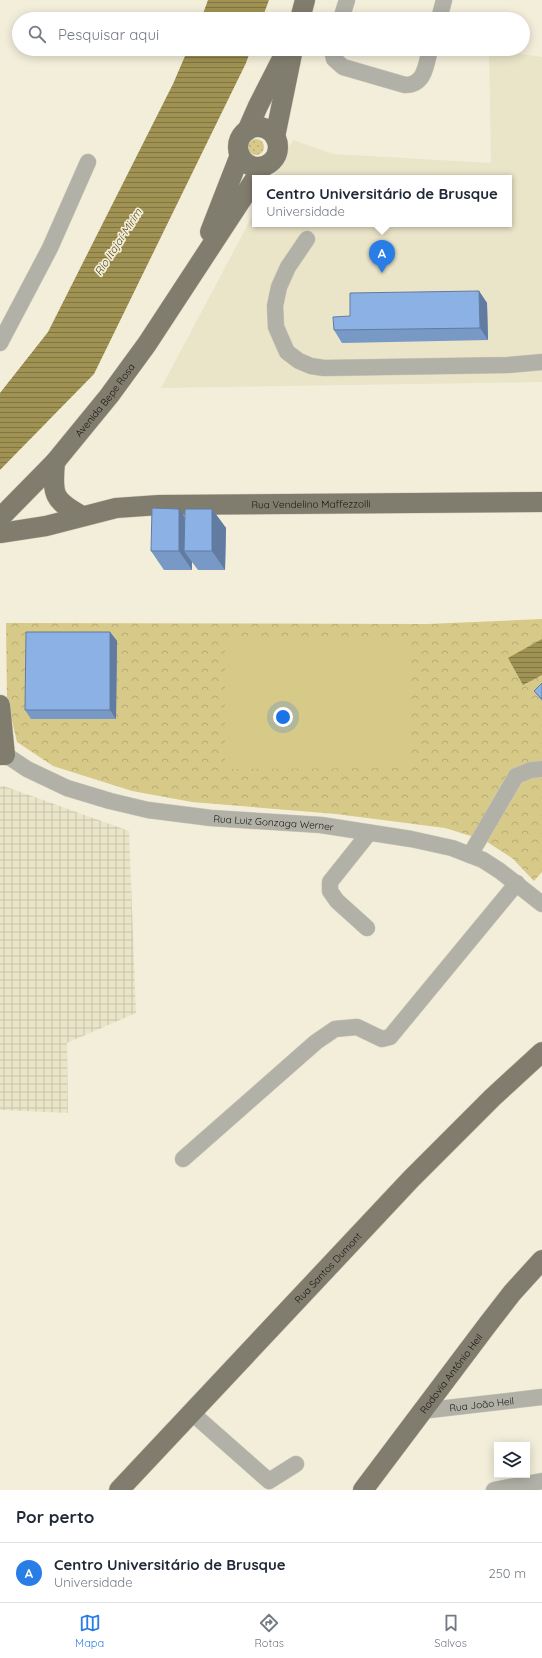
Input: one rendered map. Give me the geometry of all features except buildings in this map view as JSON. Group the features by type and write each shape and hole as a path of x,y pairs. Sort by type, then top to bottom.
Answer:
{"main road":[{"path":"302,12 305,0"},
{"path":"283,56 247,131 240,142 240,154 246,163 256,167 259,174 273,161 277,154 278,147 275,136 292,56"},
{"path":"247,131 254,128 262,128 270,131 275,136"},
{"name":"Avenida Bepe Rosa","path":"195,270 240,154"},
{"name":"Avenida Bepe Rosa","path":"0,518 55,462 101,407 127,372 252,184"},
{"path":"55,462 54,490 58,500 65,507 82,516"},
{"name":"Rua Vendelino Maffezzolli","path":"0,533 46,526 116,508 159,505 542,502"},
{"path":"0,705 2,753"},
{"name":"Rua Santos Dumont","path":"119,1490 411,1179 493,1097 542,1052"},
{"name":"Rodovia Antônio Heil","path":"363,1490 512,1293 542,1260"}],"street":[{"path":"343,12 347,0"},
{"path":"441,12 444,0"},
{"path":"335,56 344,67 405,85 413,85 420,80 428,56"},
{"path":"0,343 50,248 88,162"},
{"path":"307,239 288,267 279,287 275,306 276,327 281,340 287,352 299,361 311,366 324,368 508,365 542,362"},
{"name":"Rua Luiz Gonzaga Werner","path":"2,753 27,769 67,788 110,801 148,810 211,818 321,825 439,845 470,855 495,867 542,904"},
{"path":"470,855 516,776 530,770 542,769"},
{"path":"367,928 337,901 330,890 330,882 369,833"},
{"path":"183,1159 316,1042 335,1029 357,1027 382,1039 390,1036 517,883"},
{"name":"Rua João Heil","path":"421,1412 542,1397"},
{"path":"192,1413 269,1481 296,1464"},
{"path":"494,1490 542,1481"}],"shaded area":[{"path":"530,55 542,57 542,382 161,388 252,217 252,227 512,227 512,175 275,175 293,140 333,154 491,163 489,56"},
{"path":"0,786 4,786 129,831 136,1013 67,1043 68,1113 0,1110"}],"green space":[{"path":"253,139 259,139 264,144 262,153 259,155 253,155 248,150 248,144"},
{"path":"542,619 542,872 534,881 512,858 484,840 445,828 336,814 192,802 132,791 53,766 17,742 7,700 6,623 427,624"},
{"path":"409,639 410,768 225,769 225,640"}],"water":[{"path":"208,0 269,0 265,12 204,12"},
{"name":"Rio Itajaí-Mirim","path":"185,56 248,56 94,374 0,470 0,393 48,332 173,84"},
{"path":"542,639 542,675 523,685 508,658"}],"place":[{"name":"Centro Universitário de Brusque","path":"382,273"}]}
